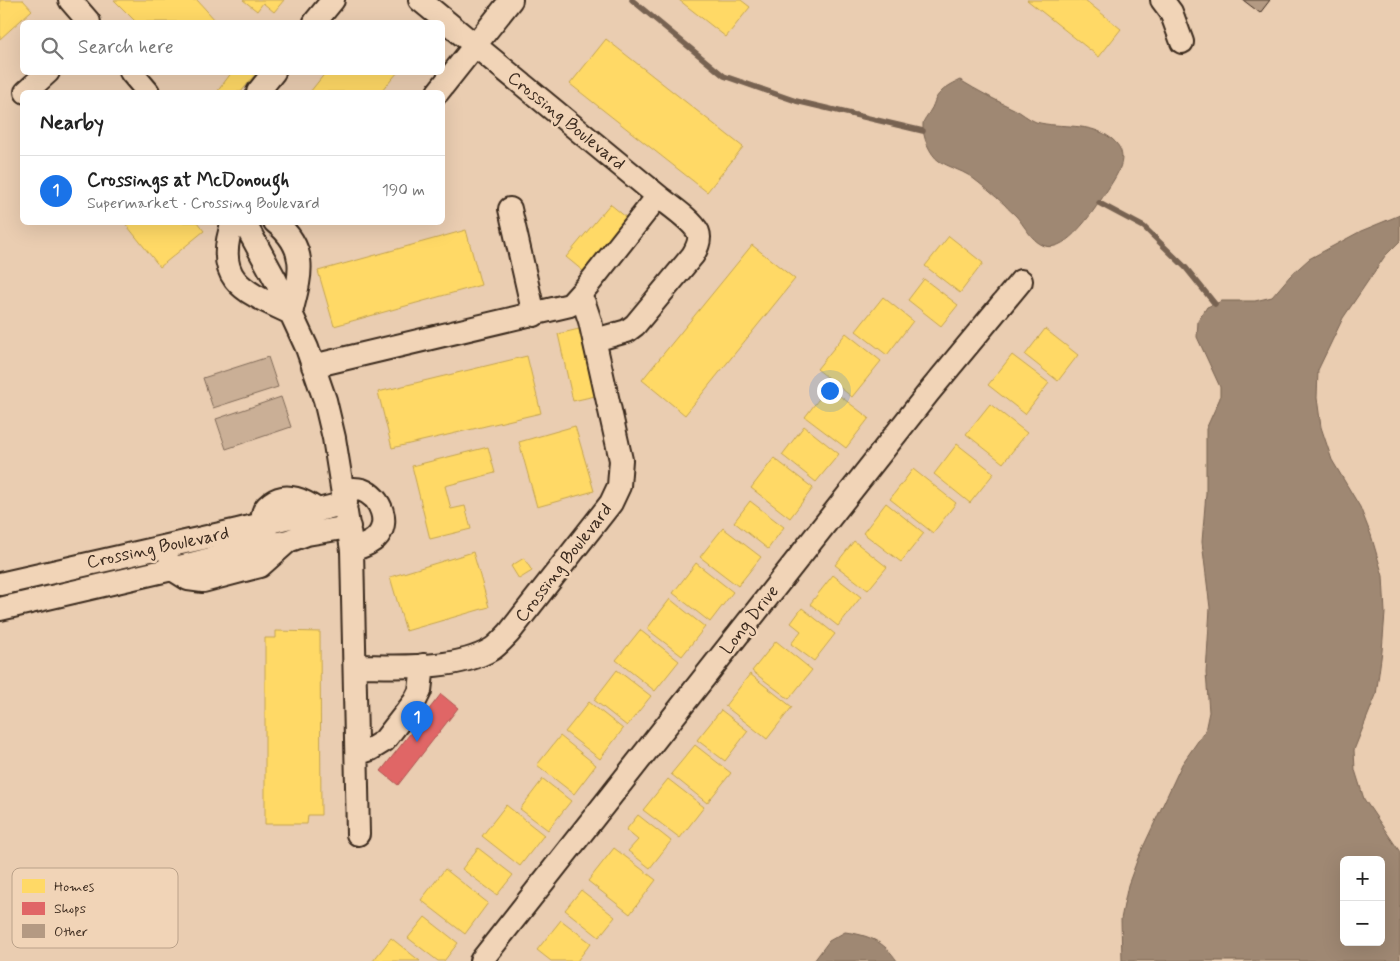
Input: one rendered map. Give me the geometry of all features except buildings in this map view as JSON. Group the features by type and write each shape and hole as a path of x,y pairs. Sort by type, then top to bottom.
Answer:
{"street":[{"path":"70,0 87,20"},
{"path":"317,20 333,0"},
{"name":"Crossing Boulevard","path":"420,0 444,20"},
{"path":"440,90 511,0"},
{"path":"1162,0 1171,12 1182,42"},
{"name":"Crossing Boulevard","path":"445,21 693,225 698,232 699,242 688,262 635,325 627,331 595,340"},
{"path":"28,90 45,75"},
{"path":"134,75 146,90"},
{"path":"260,90 272,75"},
{"path":"314,366 570,305 578,298 658,196"},
{"path":"510,209 534,314"},
{"path":"232,225 225,248 232,274 237,282 248,292 291,313"},
{"path":"246,225 276,280 314,366 334,438 352,550 358,834"},
{"path":"278,225 289,236 299,258 301,268 291,313"},
{"name":"Long Drive","path":"481,961 923,400 1021,281"},
{"name":"Crossing Boulevard","path":"355,666 423,666 467,658 494,647 509,633 606,509 616,493 621,479 621,460 595,340 584,303 578,298"},
{"path":"279,543 264,524 262,514 275,500 284,497 294,497 303,500 318,510 344,496 361,490 368,493 379,504 384,518 383,526 376,538 365,546 352,550"},
{"name":"Crossing Boulevard","path":"0,609 172,569 188,579 196,581 264,524"},
{"name":"Crossing Boulevard","path":"0,584 166,547 226,554 260,566 279,543 307,534 349,527"},
{"path":"166,547 172,569"},
{"path":"66,568 70,592"},
{"path":"356,754 371,749 384,741 415,701 420,691 423,666"}],"shaded area":[{"path":"960,80 1036,122 1085,128 1103,133 1112,139 1121,150 1122,162 1110,186 1086,220 1063,243 1048,247 1037,242 1016,216 988,190 970,176 939,161 927,145 924,134 924,121 938,95 947,87"},
{"path":"1400,215 1400,241 1385,256 1343,318 1318,370 1317,398 1321,427 1332,460 1360,507 1371,535 1383,576 1385,613 1376,695 1354,750 1355,770 1364,799 1400,852 1400,961 1122,961 1121,919 1128,885 1138,858 1182,764 1205,731 1209,712 1206,673 1210,608 1202,542 1206,493 1206,429 1220,398 1220,387 1197,337 1198,321 1207,307 1222,301 1255,301 1272,297 1290,276 1309,259 1361,231"},
{"path":"268,357 278,387 213,408 203,378"},
{"path":"281,397 291,427 226,449 216,419"},
{"path":"845,932 875,940 887,948 897,961 814,961 829,941"}],"waterway":[{"path":"632,0 724,76 796,101 923,131"},
{"path":"1099,203 1144,227 1186,268 1215,304"}],"place":[{"name":"Crossings at McDonough","path":"417,742"}]}
